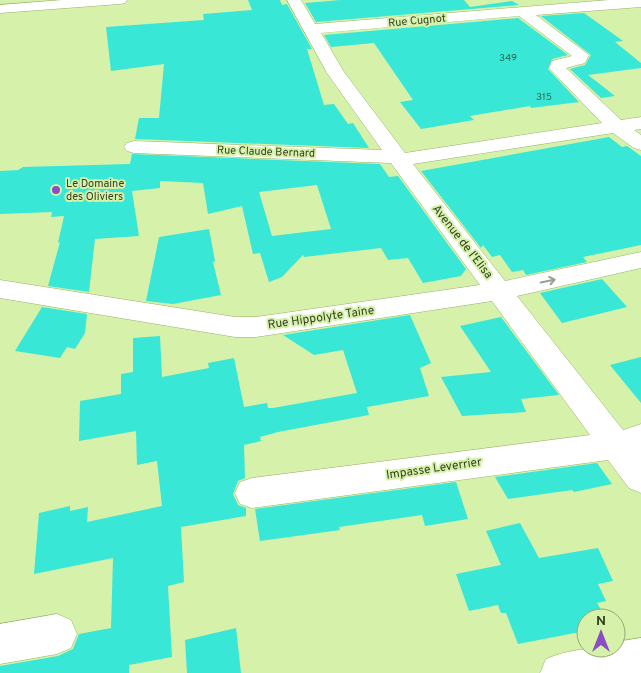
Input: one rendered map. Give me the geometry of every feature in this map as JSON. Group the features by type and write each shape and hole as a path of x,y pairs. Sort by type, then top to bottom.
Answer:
{"street":[{"path":"0,9 120,0"},
{"name":"Avenue de l'Elisa","path":"294,0 336,73 398,159 500,291 629,441 641,478"},
{"name":"Rue Cugnot","path":"311,29 641,3"},
{"path":"523,12 581,55 581,58 577,60 560,63 558,70 617,127 641,144"},
{"name":"Rue Claude Bernard","path":"134,147 398,159 641,123"},
{"name":"Rue Hippolyte Taine","path":"0,289 246,328 500,291 641,260"},
{"name":"Impasse Leverrier","path":"252,494 629,441"},
{"path":"0,644 57,634"},
{"path":"560,673 641,658"}],"building":[{"path":"248,0 280,0 282,5 287,4 312,49 307,49 324,105 334,104 348,124 353,123 369,148 135,139 139,118 159,118 164,64 111,71 106,27 204,20 203,14 252,10"},
{"path":"340,0 464,0 470,7 512,1 519,5 316,22 305,3"},
{"path":"584,13 623,41 615,42 641,63 641,68 588,75 615,96 601,98 570,69 585,65 591,55 541,16"},
{"path":"518,18 568,55 552,59 548,69 579,102 531,108 530,106 470,116 474,120 421,129 400,102 413,100 374,43 331,47 324,35"},
{"path":"609,137 622,147 627,146 641,156 641,245 583,257 587,262 526,275 523,270 512,272 500,255 492,257 483,245 481,248 421,171"},
{"path":"132,154 380,164 389,177 398,176 466,269 461,276 423,283 408,258 388,260 381,248 304,257 303,255 282,277 269,282 260,253 253,254 242,206 208,214 203,183 160,181 160,188 132,191 139,236 95,239 89,292 48,286 60,242 58,243 64,216 51,217 52,212 0,214 0,171 18,170 23,167 130,164","holes":["317,185 331,229 272,236 259,192"]},
{"path":"209,229 215,261 213,262 221,295 173,304 146,301 159,237"},
{"path":"602,279 627,307 562,323 540,293"},
{"path":"42,307 87,314 85,333 75,349 67,347 60,358 15,351"},
{"path":"410,315 431,363 420,368 429,396 367,407 369,415 278,432 260,437 261,441 244,445 245,478 238,481 233,494 238,505 246,508 246,516 181,527 184,582 168,586 172,657 129,665 129,673 0,673 0,666 58,656 73,649 79,634 111,628 113,558 34,574 39,513 70,506 70,511 88,507 87,522 162,506 157,461 137,465 136,431 79,441 80,401 121,394 121,374 133,372 133,338 160,336 162,377 209,368 208,363 234,358 244,407 267,403 268,408 273,408 357,393 343,350 314,355 283,335"},
{"path":"501,317 559,395 521,399 526,412 462,416 441,377 491,372 460,326"},
{"path":"641,357 641,403 610,365"},
{"path":"597,463 612,484 574,492 572,490 508,499 495,477"},
{"path":"456,482 468,519 425,526 422,515 339,527 340,530 260,541 255,509"},
{"path":"520,523 539,558 598,548 613,581 598,584 606,601 597,603 600,608 576,608 576,633 518,644 506,613 501,613 498,605 469,611 456,574 501,565 486,531"},
{"path":"236,628 241,673 187,673 185,640"}],"place":[{"name":"Le Domaine des Oliviers","path":"56,190"}]}
